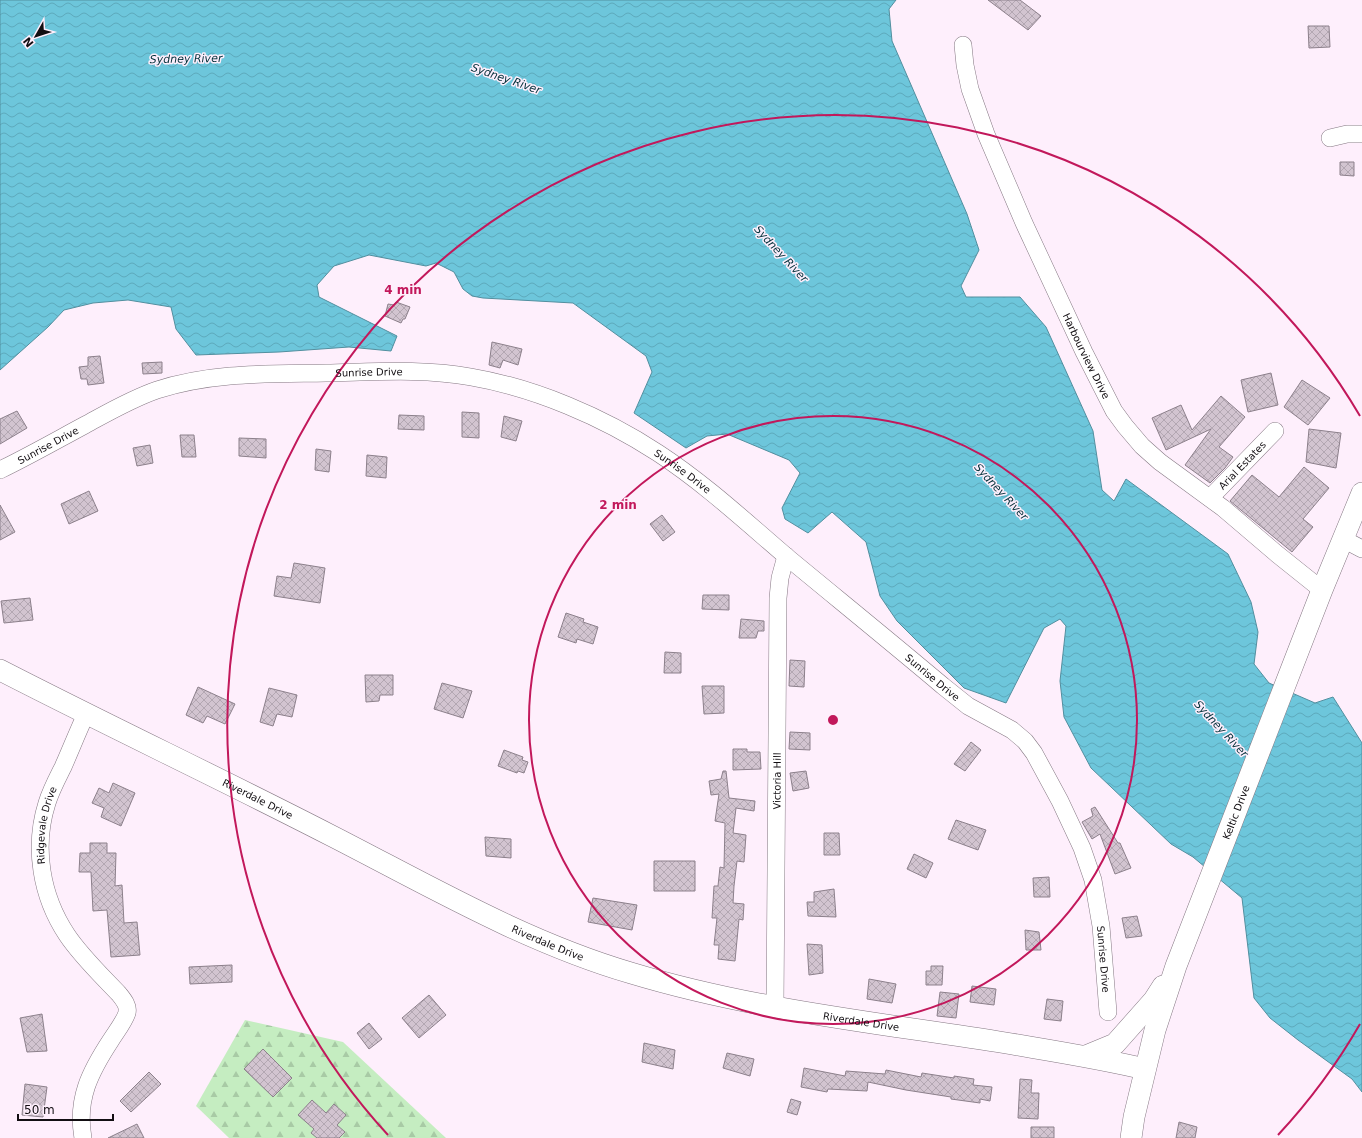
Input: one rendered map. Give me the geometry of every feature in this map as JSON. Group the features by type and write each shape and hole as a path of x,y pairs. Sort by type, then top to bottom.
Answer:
{"main road":[{"name":"Keltic Drive","path":"1131,1138 1134,1117 1155,1030 1176,966 1204,898 1322,590 1362,493"},
{"name":"Riverdale Drive","path":"0,670 254,796 511,928 560,948 630,973 775,1007 1086,1056 1145,1069"},
{"path":"1086,1056 1115,1044 1154,1000 1176,966"}],"street":[{"name":"Harbourview Drive","path":"963,44 965,65 970,89 986,134 1024,223 1104,394 1114,411 1142,446 1160,462 1210,498 1322,590"},
{"path":"1330,138 1346,134 1362,134"},
{"name":"Sunrise Drive","path":"0,470 127,402 168,386 198,379 230,376 381,372 457,374 491,381 552,400 577,410 620,431 657,452 702,485 968,706 1017,733 1025,741 1034,753 1060,800 1090,869 1098,903 1101,926 1108,1012"},
{"name":"Arial Estates","path":"1210,498 1275,431"},
{"path":"1344,539 1362,549"},
{"name":"Victoria Hill","path":"775,1007 778,598 780,578 786,556"},
{"name":"Ridgevale Drive","path":"84,1138 81,1110 88,1081 100,1057 127,1013 125,1002 119,994 77,949 63,929 49,899 41,868 41,835 47,803 52,787 86,714"}],"green space":[{"path":"245,1020 343,1042 446,1138 229,1138 196,1106"}],"water":[{"name":"Sydney River","path":"0,0 896,0 889,9 892,41 967,214 979,250 961,286 966,297 1020,297 1046,327 1093,431 1102,490 1114,501 1126,479 1228,554 1251,602 1258,632 1254,664 1269,683 1315,703 1333,697 1362,743 1362,1092 1352,1079 1270,1018 1254,998 1242,898 1193,857 1171,844 1091,768 1064,717 1060,681 1066,626 1060,619 1044,628 1006,703 964,688 897,621 880,596 866,542 832,512 808,533 785,519 782,508 800,473 789,460 727,434 707,436 686,448 634,413 652,372 646,356 573,303 483,298 472,296 463,289 454,272 436,263 426,266 369,255 334,266 317,285 319,297 397,336 391,351 349,347 279,352 196,355 176,329 171,307 128,300 93,303 64,310 48,327 0,370"}],"building":[{"path":"988,0 1020,0 1041,16 1028,30"},
{"path":"1308,26 1329,26 1330,47 1309,48"},
{"path":"1340,162 1354,162 1354,176 1340,175"},
{"path":"396,302 410,307 405,319 403,319 401,323 385,316 388,304 394,305"},
{"path":"492,342 522,349 518,365 503,360 500,368 489,365"},
{"path":"100,356 104,383 88,385 87,379 81,379 79,367 88,366 88,357"},
{"path":"162,362 162,373 143,374 142,363"},
{"path":"1271,373 1278,405 1248,412 1241,380"},
{"path":"1302,380 1330,398 1308,425 1284,407"},
{"path":"1221,396 1245,417 1219,447 1233,457 1225,468 1210,483 1185,465 1211,429 1166,450 1152,418 1181,405 1192,430"},
{"path":"17,411 27,428 0,444 0,419"},
{"path":"462,412 479,413 479,438 462,437"},
{"path":"399,415 424,416 424,430 398,429"},
{"path":"504,416 522,421 516,441 501,437"},
{"path":"1309,429 1341,433 1336,468 1306,462"},
{"path":"180,435 194,435 196,457 182,457"},
{"path":"239,438 266,439 266,458 239,456"},
{"path":"150,445 153,463 137,466 133,448"},
{"path":"316,449 331,451 329,472 315,470"},
{"path":"367,455 387,457 386,478 366,476"},
{"path":"1304,467 1329,488 1303,519 1313,527 1292,552 1230,501 1252,475 1279,497"},
{"path":"89,491 98,511 69,524 61,504"},
{"path":"0,505 15,532 0,540"},
{"path":"662,515 675,532 663,541 650,524"},
{"path":"294,563 325,568 320,603 274,596 277,576 291,578"},
{"path":"703,595 729,595 729,610 702,609"},
{"path":"30,598 33,620 4,623 1,601"},
{"path":"566,613 584,619 583,622 598,627 593,644 577,639 576,643 558,637"},
{"path":"741,619 764,621 764,631 758,631 756,638 739,638"},
{"path":"665,652 681,653 681,673 664,673"},
{"path":"790,660 805,661 804,687 789,686"},
{"path":"365,675 393,675 393,695 380,695 379,701 366,702"},
{"path":"442,683 472,691 463,718 434,709"},
{"path":"702,686 724,686 724,713 704,714"},
{"path":"198,687 235,704 225,724 207,716 203,723 186,715"},
{"path":"269,688 297,695 292,717 277,714 273,726 260,722"},
{"path":"790,732 810,733 810,750 789,749"},
{"path":"971,742 981,750 965,771 954,764"},
{"path":"733,749 747,749 747,752 760,752 761,769 733,770"},
{"path":"504,750 523,757 522,760 528,762 524,773 518,771 517,773 498,766"},
{"path":"723,771 726,771 729,798 755,801 754,811 736,808 733,833 746,835 744,862 737,861 734,886 733,903 744,904 743,920 739,919 735,961 718,959 719,945 714,945 717,918 712,918 714,886 718,886 720,867 724,868 725,823 715,821 719,794 711,795 709,781 721,779"},
{"path":"806,771 809,788 793,791 790,773"},
{"path":"113,783 135,793 121,826 101,817 104,808 92,803 99,788 109,793"},
{"path":"1095,807 1118,843 1120,843 1131,868 1115,874 1100,834 1092,839 1082,822 1093,816 1091,809"},
{"path":"956,820 986,830 978,850 948,839"},
{"path":"824,833 839,833 840,855 824,855"},
{"path":"485,837 511,839 511,858 486,856"},
{"path":"90,843 107,843 107,853 116,853 115,886 122,885 124,923 137,922 140,955 111,957 107,910 93,911 91,872 79,872 80,853 90,853"},
{"path":"914,854 933,863 926,878 907,869"},
{"path":"654,861 695,861 695,891 654,891"},
{"path":"1049,877 1050,897 1034,897 1033,878"},
{"path":"834,889 836,917 808,916 807,902 814,902 814,892"},
{"path":"593,898 637,905 632,930 588,922"},
{"path":"1137,916 1142,936 1126,938 1122,918"},
{"path":"1025,930 1039,932 1041,950 1026,950"},
{"path":"807,944 822,945 823,973 809,975"},
{"path":"232,965 232,982 190,984 189,967"},
{"path":"931,966 943,966 942,985 926,985 926,971 931,971"},
{"path":"869,979 896,984 892,1003 867,999"},
{"path":"972,986 996,989 994,1005 970,1002"},
{"path":"940,992 959,994 956,1018 937,1016"},
{"path":"429,995 446,1015 419,1038 402,1018"},
{"path":"1047,999 1063,1001 1061,1021 1044,1019"},
{"path":"42,1014 47,1051 27,1052 20,1018"},
{"path":"369,1023 382,1039 369,1049 357,1033"},
{"path":"644,1043 675,1050 673,1069 642,1062"},
{"path":"263,1049 292,1078 273,1097 244,1069"},
{"path":"727,1053 754,1059 750,1076 723,1068"},
{"path":"804,1068 845,1076 846,1071 885,1074 886,1070 921,1077 922,1073 954,1078 954,1076 974,1079 973,1085 992,1087 990,1101 980,1099 980,1103 951,1099 951,1097 868,1082 867,1091 828,1089 827,1092 801,1087"},
{"path":"149,1072 161,1084 131,1112 120,1101"},
{"path":"1020,1079 1032,1080 1031,1093 1039,1093 1038,1119 1018,1118"},
{"path":"25,1084 47,1087 43,1117 22,1115"},
{"path":"791,1099 801,1102 797,1115 787,1112"},
{"path":"312,1100 326,1113 334,1104 346,1115 337,1125 345,1132 339,1138 317,1138 311,1133 314,1129 298,1115"},
{"path":"1179,1122 1197,1127 1195,1138 1176,1138"},
{"path":"137,1124 144,1138 108,1138"},
{"path":"1031,1127 1054,1127 1054,1138 1031,1138"}]}
